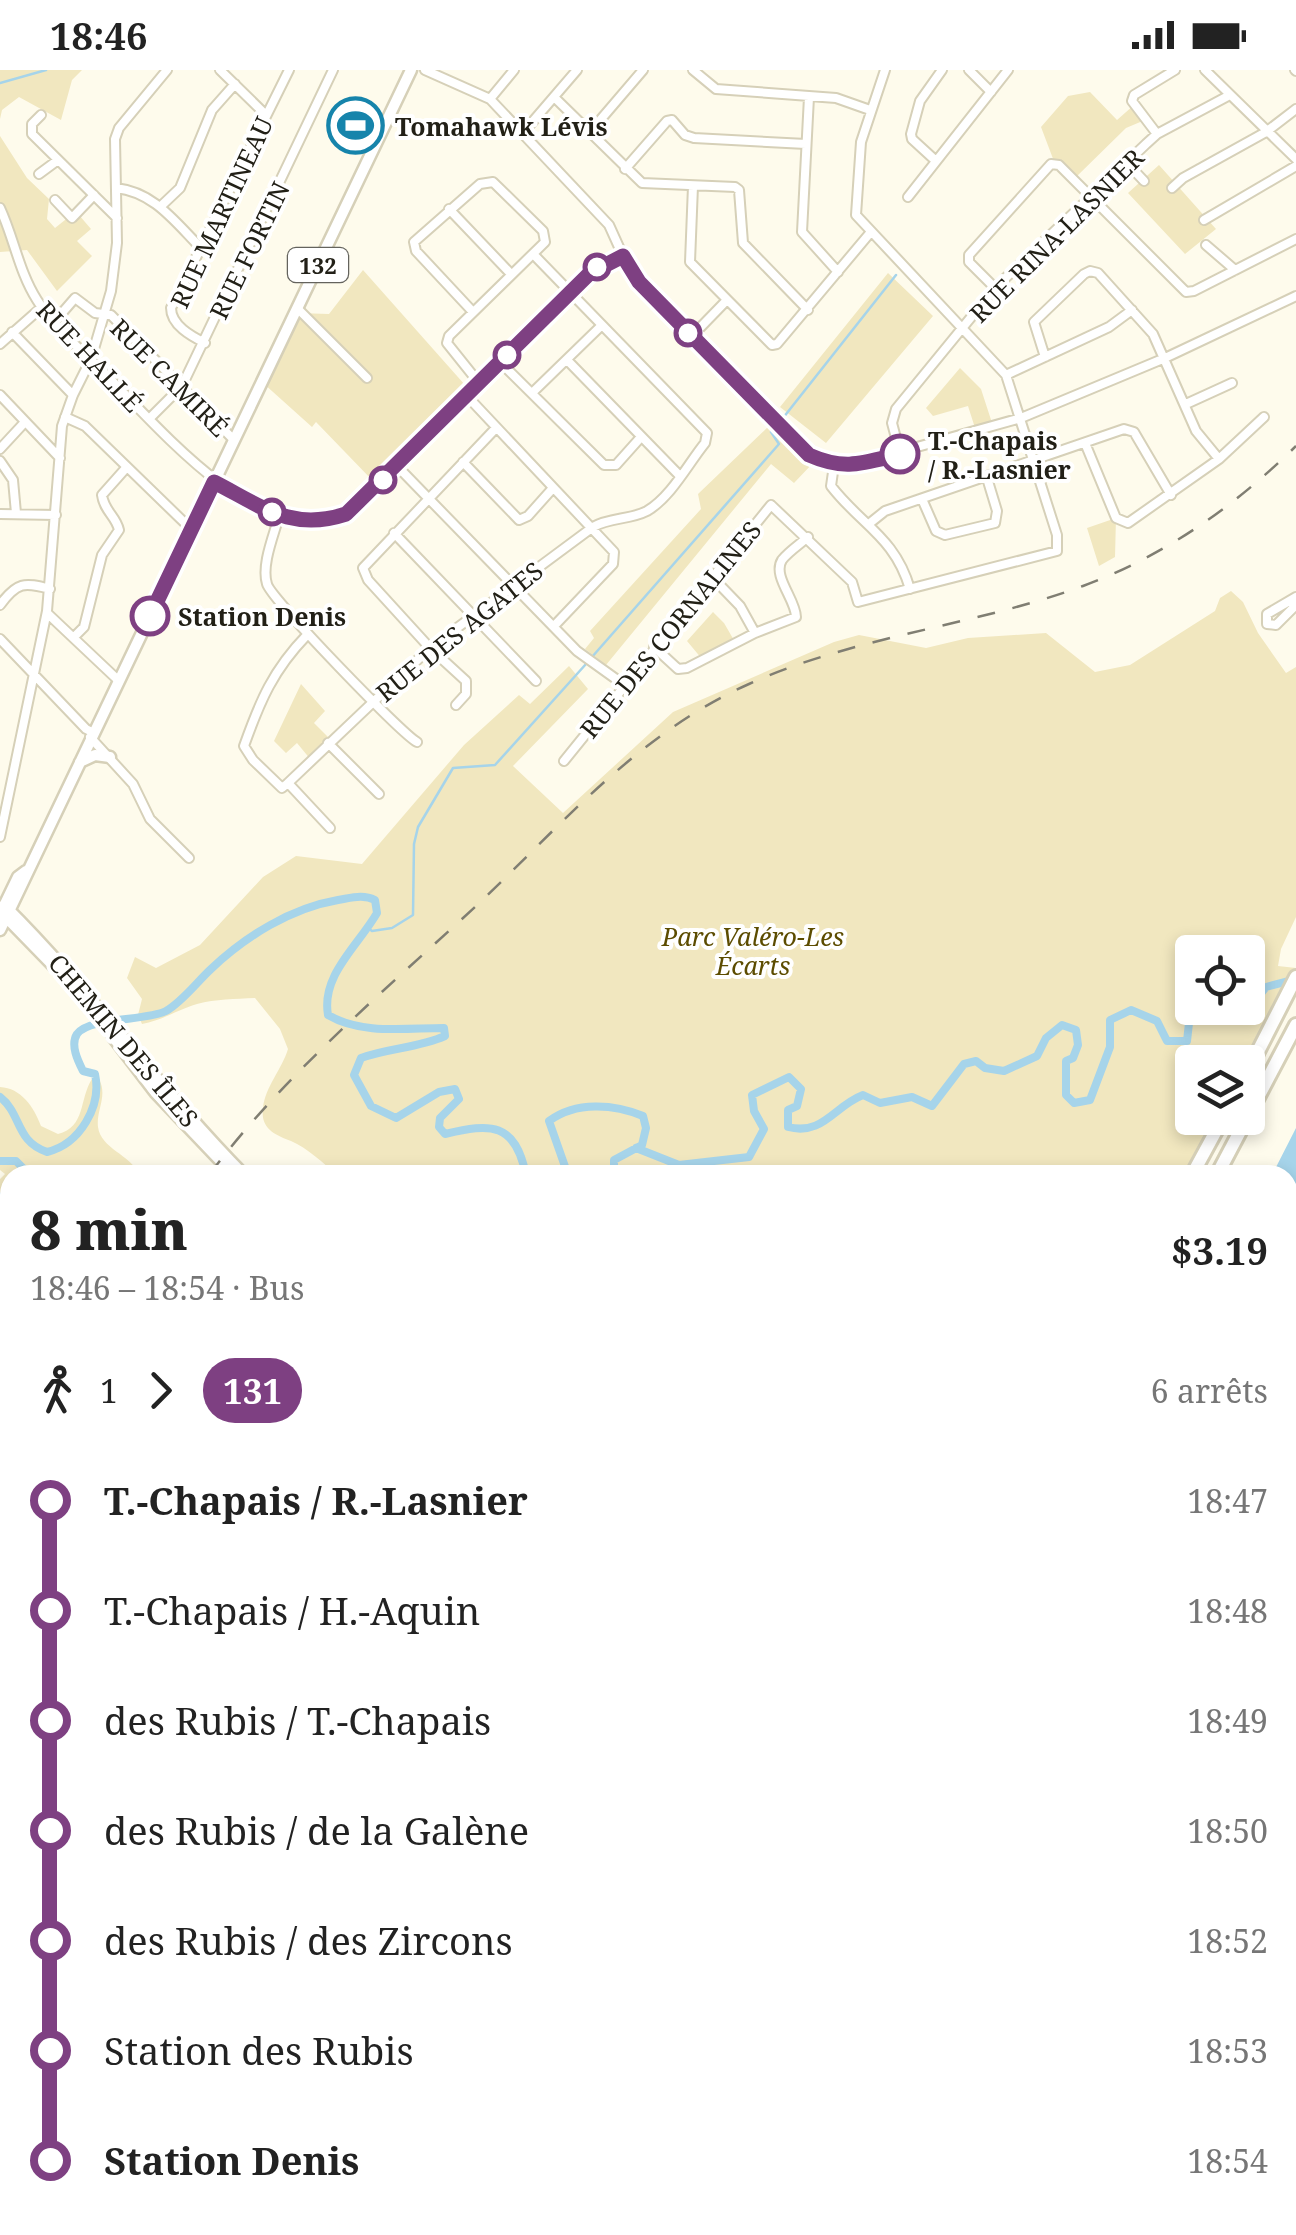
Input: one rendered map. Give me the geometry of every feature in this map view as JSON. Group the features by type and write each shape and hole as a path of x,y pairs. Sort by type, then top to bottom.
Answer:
{"highway":[{"path":"1261,1045 1296,977"},
{"path":"1223,1165 1296,1026"},
{"path":"1197,1165 1213,1135"}],"main road":[{"name":"132","path":"0,930 3,910 25,882 26,871 91,734 411,70"},
{"path":"79,762 96,754 110,757"},
{"name":"CHEMIN DES ÎLES","path":"3,910 234,1165"},
{"name":"CHEMIN DES ÎLES","path":"114,1032 155,1092 224,1165"}],"street":[{"path":"0,834 50,589 65,418 107,314 114,276 114,148 119,128 167,70"},
{"path":"220,70 266,115"},
{"name":"RUE MARTINEAU","path":"204,343 189,335 170,314 289,70"},
{"name":"RUE FORTIN","path":"149,419 182,386 333,70"},
{"path":"424,70 490,99 609,225 639,282 809,455 834,465 850,466 900,454 1021,418 1165,358 1296,296"},
{"path":"490,99 514,70"},
{"path":"522,134 577,70"},
{"path":"590,132 644,70"},
{"path":"693,70 716,89 836,98 870,110"},
{"path":"884,70 860,142 856,215 1006,375 1034,462"},
{"path":"936,161 911,134 920,102 942,70"},
{"path":"969,70 992,92"},
{"path":"908,197 1008,70"},
{"path":"1157,134 1132,100 1175,70"},
{"path":"1204,220 1296,163 1205,70"},
{"path":"160,207 180,188 212,110 235,84"},
{"path":"809,96 802,232 838,272"},
{"name":"RUE RINA-LASNIER","path":"900,454 892,424 896,409 995,288 1157,134 1228,96"},
{"path":"554,97 642,184 739,190 742,243 808,310"},
{"path":"1172,188 1296,110"},
{"path":"41,115 32,124 32,134 117,218"},
{"path":"625,168 667,120 694,138 806,144"},
{"path":"39,174 58,160"},
{"path":"1127,163 1144,181"},
{"path":"995,288 969,262 968,255 1048,166 1059,166 1186,292 1296,239"},
{"path":"473,312 414,242 480,184 493,182 543,231 545,242 450,336 447,343 479,383"},
{"path":"693,186 690,262 772,344 777,344 808,310 870,232"},
{"path":"116,188 138,191 201,248"},
{"path":"55,200 72,218 94,195"},
{"name":"RUE HALLÉ","path":"0,208 26,280 42,307 214,482 279,516"},
{"path":"449,209 511,274"},
{"path":"1206,244 1235,270"},
{"path":"532,393 601,326 534,255"},
{"path":"417,742 307,636 274,598 266,582 279,516 304,522 346,514 569,293 600,265 623,256"},
{"path":"1045,357 1034,322 1084,274 1098,273 1153,334 1196,431 1219,459"},
{"path":"55,321 75,298 96,313 107,314"},
{"path":"692,336 726,300"},
{"path":"0,344 42,307"},
{"path":"297,308 367,378"},
{"path":"1006,375 1109,327 1132,310"},
{"name":"RUE CAMIRÉ","path":"107,314 234,440"},
{"name":"RUE DES AGATES","path":"288,783 430,648 592,527 605,520 645,512 662,498 706,444 707,433 601,326"},
{"path":"12,332 73,395"},
{"path":"568,360 679,475"},
{"path":"500,362 604,465 616,464 641,437"},
{"path":"1186,404 1232,383"},
{"path":"0,395 60,458"},
{"path":"466,396 614,552 613,564 554,626"},
{"path":"1085,444 1118,522 1128,524 1219,459 1264,417"},
{"path":"65,418 85,426 191,529"},
{"path":"0,449 26,422"},
{"path":"456,705 466,694 466,680 430,648 362,568 496,428"},
{"path":"870,524 885,512 1124,429 1134,432 1171,495"},
{"path":"0,461 13,480 16,513"},
{"path":"462,462 520,520 553,488"},
{"name":"RUE DES CORNALINES","path":"564,761 771,505 852,582 858,602 1056,551 1057,535 1034,462"},
{"path":"834,465 831,486 902,563 910,589"},
{"path":"397,466 576,651 623,684"},
{"path":"74,637 84,627 102,555 120,530 117,520 104,509 102,496 126,468"},
{"path":"922,499 936,531 945,535 995,522 997,512 987,478"},
{"path":"0,514 56,515"},
{"path":"394,533 536,680"},
{"path":"654,648 678,668 687,668 754,633 796,617 797,610 779,571 782,561 808,537"},
{"path":"712,576 740,606 754,633"},
{"path":"0,605 15,588 26,584 50,589"},
{"path":"1296,597 1267,614 1267,624 1276,625 1296,605"},
{"path":"46,613 119,681"},
{"path":"307,636 283,660 262,698 244,746 282,788 288,783 330,828"},
{"path":"0,639 91,734 133,784 150,819 189,858"},
{"path":"328,743 379,794"}],"green space":[{"path":"0,70 82,70 72,80 61,120 19,97 2,110 0,119"},
{"path":"1090,92 1117,120 1134,105 1145,120 1126,128 1073,180 1055,164 1041,127 1068,96"},
{"path":"0,136 27,178 49,199 47,219 55,228 70,216 79,215 91,229 77,241 92,256 57,291 27,250 0,252"},
{"path":"1159,165 1216,229 1185,254 1128,193"},
{"path":"363,270 465,385 373,481 316,422 312,427 263,383 297,313 329,314"},
{"path":"888,273 933,316 826,443 780,407"},
{"path":"960,368 981,389 993,426 976,431 968,406 933,416 926,408"},
{"path":"769,426 814,462 794,483 771,464 606,665 585,649 594,638 590,631 701,509 698,494"},
{"path":"1116,518 1115,557 1099,566 1087,528"},
{"name":"Parc Valéro-Les Écarts","path":"1231,591 1243,602 1258,633 1286,673 1296,667 1296,917 1281,949 1278,966 1296,968 1296,977 1258,1045 1175,1045 1175,1135 1214,1135 1197,1165 324,1165 270,1130 264,1121 264,1100 288,1049 280,1029 255,998 204,1002 142,1024 138,1015 142,999 127,978 135,957 156,968 200,945 263,877 296,856 362,864 464,745 519,695 530,704 569,666 588,689 513,766 563,813 673,712 834,642 859,635 926,648 968,638 1046,633 1095,672 1130,665 1215,611 1220,598"},
{"path":"713,612 735,642 702,659 687,641"},
{"path":"301,684 325,711 314,723 331,740 311,760 297,743 286,753 274,741"},
{"path":"92,1079 99,1079 100,1135 132,1165 0,1165 0,1087 20,1095 41,1126 58,1134 78,1119"}],"water":[{"path":"1296,1128 1296,1165 1277,1165"}],"waterway":[{"path":"0,83 46,70"},
{"path":"783,418 896,275"},
{"path":"592,657 779,444 771,432"},
{"path":"368,928 392,928 413,915 414,844 418,827 453,768 495,765 586,664"},
{"path":"0,1097 29,1141 47,1152 59,1148 79,1132 95,1099 95,1074 83,1071 75,1048 75,1038 83,1029 166,1011 225,957 270,925 320,904 366,897 375,900 377,913 335,974 327,1000 328,1015 370,1028 444,1028 445,1036 361,1058 354,1075 371,1106 396,1118 439,1092 455,1089 459,1099 440,1118 439,1127 445,1134 476,1128 499,1130 515,1145 523,1165"},
{"path":"636,1148 679,1165 749,1157 764,1129 754,1111 752,1095 789,1077 801,1089 797,1106 788,1110 788,1127 800,1129 819,1124 863,1095 880,1103 912,1097 932,1106 964,1064 976,1061 985,1068 1004,1071 1037,1056 1046,1038 1062,1025 1076,1030 1078,1045 1073,1058 1066,1061 1066,1095 1074,1103 1090,1100 1110,1047 1110,1020 1131,1010 1157,1021 1167,1041 1187,1041 1189,1023 1195,1015 1237,1013 1251,1006 1266,987 1296,979"},
{"path":"564,1165 549,1121 571,1110 595,1106 643,1116 646,1128 642,1145 614,1160 614,1165"},
{"path":"0,1161 16,1161 20,1165"}],"railway":[{"path":"217,1165 269,1103 336,1035 570,814 671,728 749,684 789,668 873,642 1042,600 1113,574 1197,528 1296,446"}],"bus line":[{"name":"131","path":"150,616 214,482 288,519 323,521 346,514 590,273 623,256 639,282 809,455 830,464 850,466 900,454"}],"place":[{"name":"Tomahawk Lévis","path":"356,126"},
{"name":"T.-Chapais / R.-Lasnier","path":"900,454"},
{"name":"Station Denis","path":"150,616"}]}
